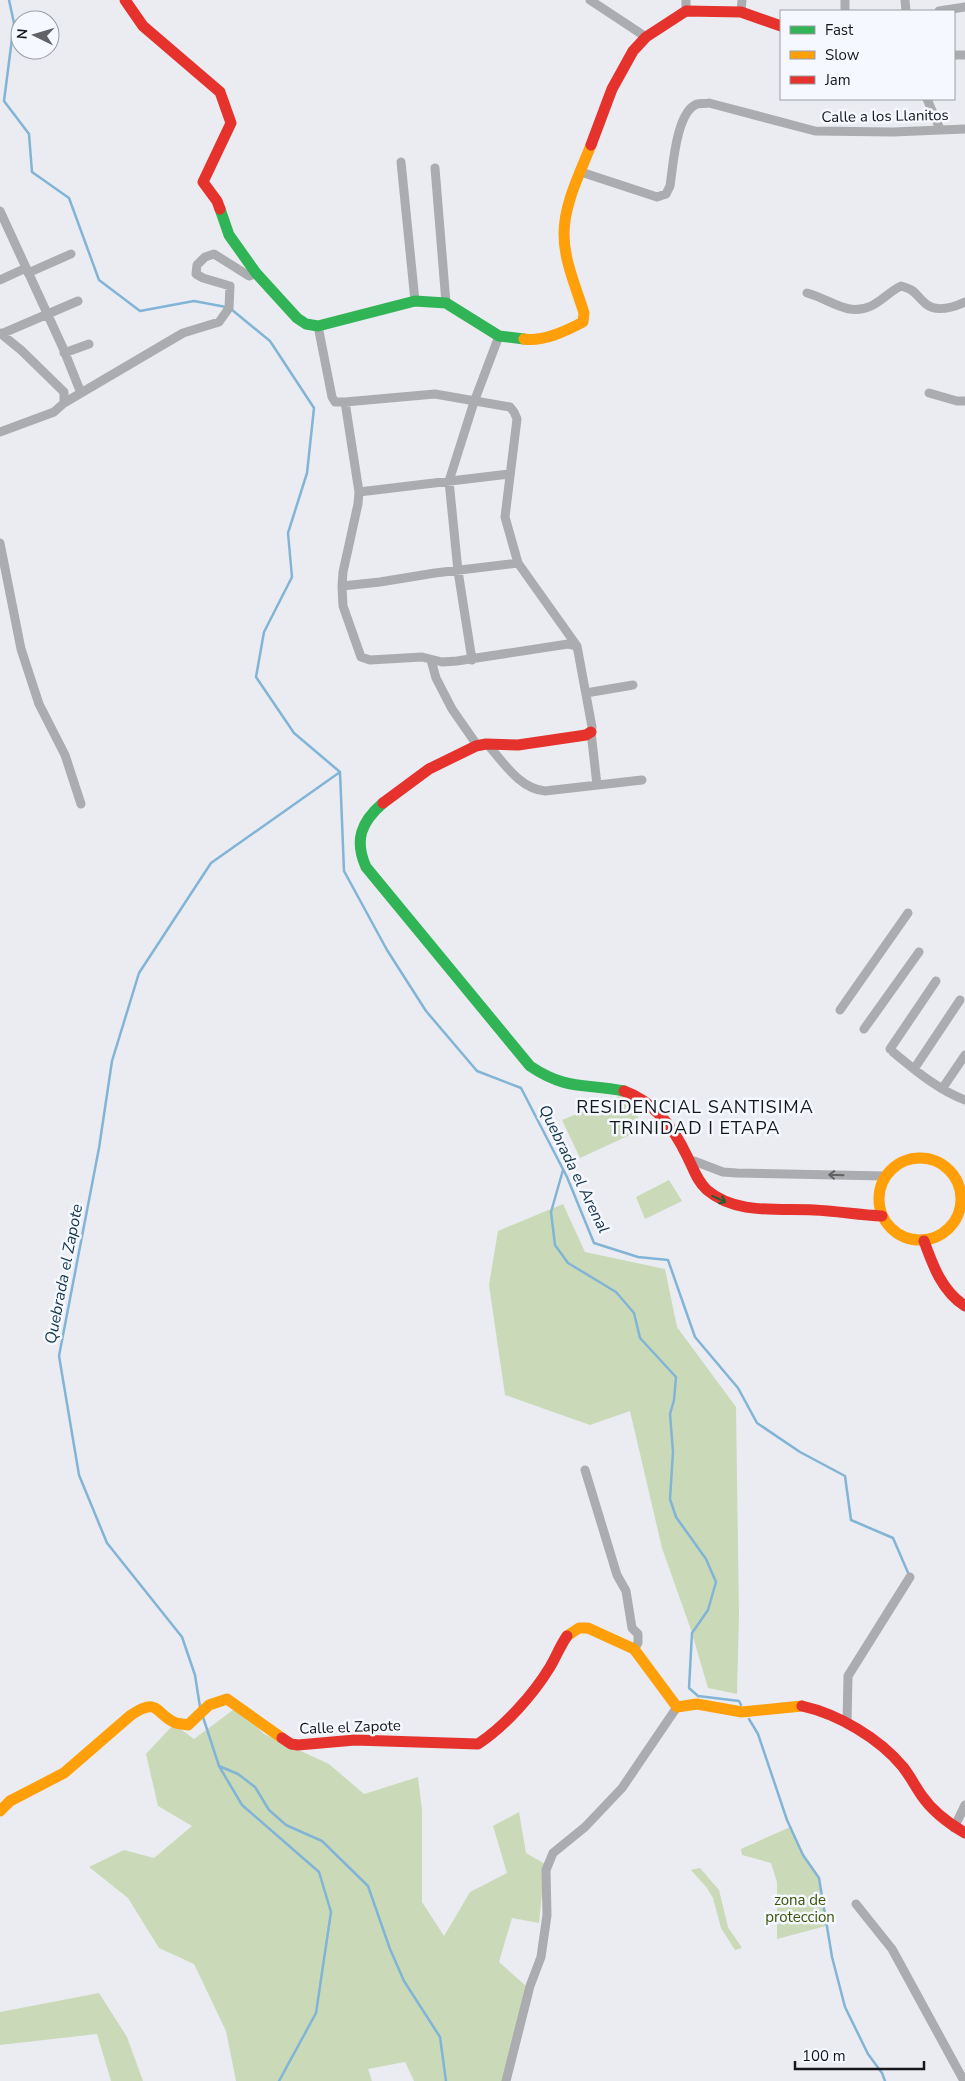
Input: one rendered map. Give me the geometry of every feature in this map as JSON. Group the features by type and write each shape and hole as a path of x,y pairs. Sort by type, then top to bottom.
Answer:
{"street":[{"path":"125,0 143,26 220,92 231,123 203,182 217,201 229,236 256,273 297,318 306,324 318,326 416,301 446,303 499,336 531,340 567,331 584,322 584,313 567,253 564,235 570,200 612,89 633,51 646,37 686,6 741,12 780,26"},
{"path":"590,0 646,37"},
{"path":"741,12 742,0"},
{"path":"946,10 965,7"},
{"path":"927,100 940,129"},
{"name":"Calle a los Llanitos","path":"581,172 657,197 666,194 670,186 680,127 688,110 697,104 708,104 815,131 893,132 965,129"},
{"path":"401,162 416,301"},
{"path":"435,168 446,303"},
{"path":"0,212 3,226 27,271 81,393"},
{"path":"0,280 71,254"},
{"path":"0,432 54,412 64,403 183,333 219,322 229,308 230,286 196,274 197,265 205,256 214,254 248,276 256,273"},
{"path":"807,293 820,296 842,308 854,311 872,306 889,291 901,286 914,289 927,306 941,309 965,302"},
{"path":"64,403 64,392 21,350 0,333 78,301"},
{"path":"318,326 332,397 335,402 435,394 510,408 514,412 517,419 505,517 518,563 572,642 586,693 592,727 597,785"},
{"path":"472,660 458,571 449,481 474,402 499,336"},
{"path":"64,353 89,344"},
{"path":"929,393 957,401 965,401"},
{"path":"345,402 359,492 343,572 343,606 362,657 370,660 422,657 430,660 472,660 572,642"},
{"path":"359,492 509,474"},
{"path":"0,543 21,649 40,704 65,755 81,804"},
{"path":"342,586 518,563"},
{"path":"457,661 470,644"},
{"path":"430,660 436,678 452,709 483,745 527,787 545,791 642,780"},
{"path":"586,693 633,685"},
{"path":"591,732 586,735 518,745 483,745 448,756 426,770 370,814 360,832 361,857 369,871 530,1066 548,1079 574,1086 614,1089 631,1093 641,1098 671,1125 691,1162 693,1172 708,1194 740,1206 882,1216"},
{"path":"840,1010 908,912"},
{"path":"864,1029 919,952"},
{"path":"936,981 891,1050 942,1089 965,1100"},
{"path":"914,1069 960,1000"},
{"path":"942,1089 965,1055"},
{"path":"929,1158 946,1167 953,1174 963,1196 960,1209 951,1226 936,1237 924,1240 905,1238 895,1233 887,1226 878,1203 880,1189 885,1176 898,1164 908,1159 929,1158"},
{"path":"691,1162 694,1161 723,1172 885,1176"},
{"path":"924,1240 937,1272 948,1292 965,1306"},
{"path":"585,1470 617,1575 626,1591 632,1628 638,1634 638,1643 634,1649"},
{"path":"847,1723 848,1676 910,1577"},
{"name":"Calle el Zapote","path":"0,1810 10,1801 64,1773 131,1715 144,1707 152,1707 159,1710 175,1723 188,1725 213,1701 227,1699 291,1744 298,1745 356,1740 391,1740 473,1745 487,1738 533,1694 551,1666 566,1637 576,1630 584,1628 600,1632 622,1645 634,1649 677,1707"},
{"path":"506,2081 530,1986 541,1957 547,1915 546,1870 553,1854 585,1827 622,1788 677,1707 697,1704 742,1712 803,1706 847,1723 880,1743 903,1767 923,1798 944,1821 965,1833"},
{"path":"954,1828 965,1805"},
{"path":"856,1904 892,1949 964,2081"}],"green space":[{"path":"627,1093 643,1129 580,1158 562,1120"},
{"path":"669,1180 682,1201 645,1219 636,1197"},
{"path":"563,1204 585,1252 665,1269 677,1327 736,1407 739,1614 737,1694 708,1688 691,1630 662,1548 630,1411 590,1425 505,1395 489,1285 498,1231"},
{"path":"237,1707 264,1734 329,1764 364,1794 418,1777 422,1810 422,1902 444,1936 470,1892 507,1873 493,1826 519,1812 526,1853 545,1864 539,1923 512,1918 499,1962 526,1986 504,2081 414,2081 405,2062 368,2069 372,2081 236,2081 226,2031 194,1964 159,1948 128,1898 89,1867 124,1850 154,1858 192,1826 158,1806 146,1754 174,1724 194,1739"},
{"name":"zona de proteccion","path":"790,1827 803,1855 819,1880 826,1926 777,1939 777,1882 771,1863 742,1855 741,1849"},
{"name":"zona de proteccion","path":"700,1868 719,1890 728,1927 742,1948 735,1950 721,1928 713,1898 691,1870"},
{"path":"99,1993 127,2037 143,2081 111,2081 97,2034 0,2045 0,2012"}],"waterway":[{"path":"9,0 14,23 4,101 29,134 32,172 69,198 99,280 140,311 194,301 226,307"},
{"path":"231,309 270,341 314,408 307,473 288,533 292,577 264,632 256,677 294,733 340,772"},
{"name":"Quebrada el Arenal","path":"340,772 344,871 387,950 426,1011 477,1071 521,1088 567,1177 594,1243 638,1257 668,1260 695,1337 738,1388 757,1423 800,1452 845,1476 851,1520 893,1538 909,1575"},
{"name":"Quebrada el Zapote","path":"200,1707 195,1675 182,1637 107,1543 79,1475 59,1356 99,1148 112,1061 139,973 211,863 340,772"},
{"path":"563,1170 551,1212 555,1245 568,1263 616,1292 634,1313 640,1338 676,1377 674,1400 670,1414 673,1452 670,1499 676,1517 706,1559 716,1582 708,1610 692,1633 689,1688 698,1696 739,1701 741,1705"},
{"name":"Quebrada el Zapote","path":"203,1717 219,1766 242,1805 319,1872 331,1912 316,2013 279,2081"},
{"path":"749,1719 758,1734 787,1820 803,1855 819,1878 832,1957 845,2007 868,2054 882,2073 885,2081"},
{"path":"219,1766 238,1774 255,1787 269,1810 286,1825 322,1841 368,1886 390,1949 404,1981 440,2037 446,2081"}],"traffic: fast":[{"path":"220,209 229,235 256,273 297,318 306,324 318,326 415,301 446,303 499,336 524,339"},
{"path":"383,803 369,817 362,832 360,848 366,867 530,1066 543,1074 566,1083 624,1091"}],"traffic: slow":[{"path":"524,339 547,337 583,322 584,313 568,264 564,234 570,200 591,145"},
{"path":"912,1158 928,1158 943,1165 954,1176 961,1191 961,1199 958,1215 949,1228 928,1240 912,1240 897,1233 886,1222 879,1207 879,1191 886,1176 897,1165 912,1158"},
{"path":"567,1636 579,1628 588,1628 634,1649 677,1707 697,1704 742,1712 802,1706"},
{"path":"0,1811 10,1801 64,1773 131,1715 147,1707 156,1709 169,1720 188,1725 209,1705 227,1699 282,1738"}],"traffic: jam":[{"path":"125,0 143,26 220,92 231,123 203,182 217,201 220,209"},
{"path":"591,145 612,89 633,51 646,37 686,11 741,12 780,26"},
{"path":"383,803 429,769 476,746 486,744 518,745 586,735 591,732"},
{"path":"624,1091 645,1102 663,1118 677,1137 701,1183 718,1198 744,1207 758,1209 823,1211 882,1216"},
{"path":"924,1241 935,1269 944,1285 965,1306"},
{"path":"282,1738 291,1744 298,1745 355,1740 478,1744 508,1719 527,1699 550,1667 567,1636"},
{"path":"802,1706 843,1721 882,1746 903,1767 931,1807 965,1833"}],"district":[{"name":"RESIDENCIAL SANTISIMA TRINIDAD I ETAPA","path":"695,1117"}]}
